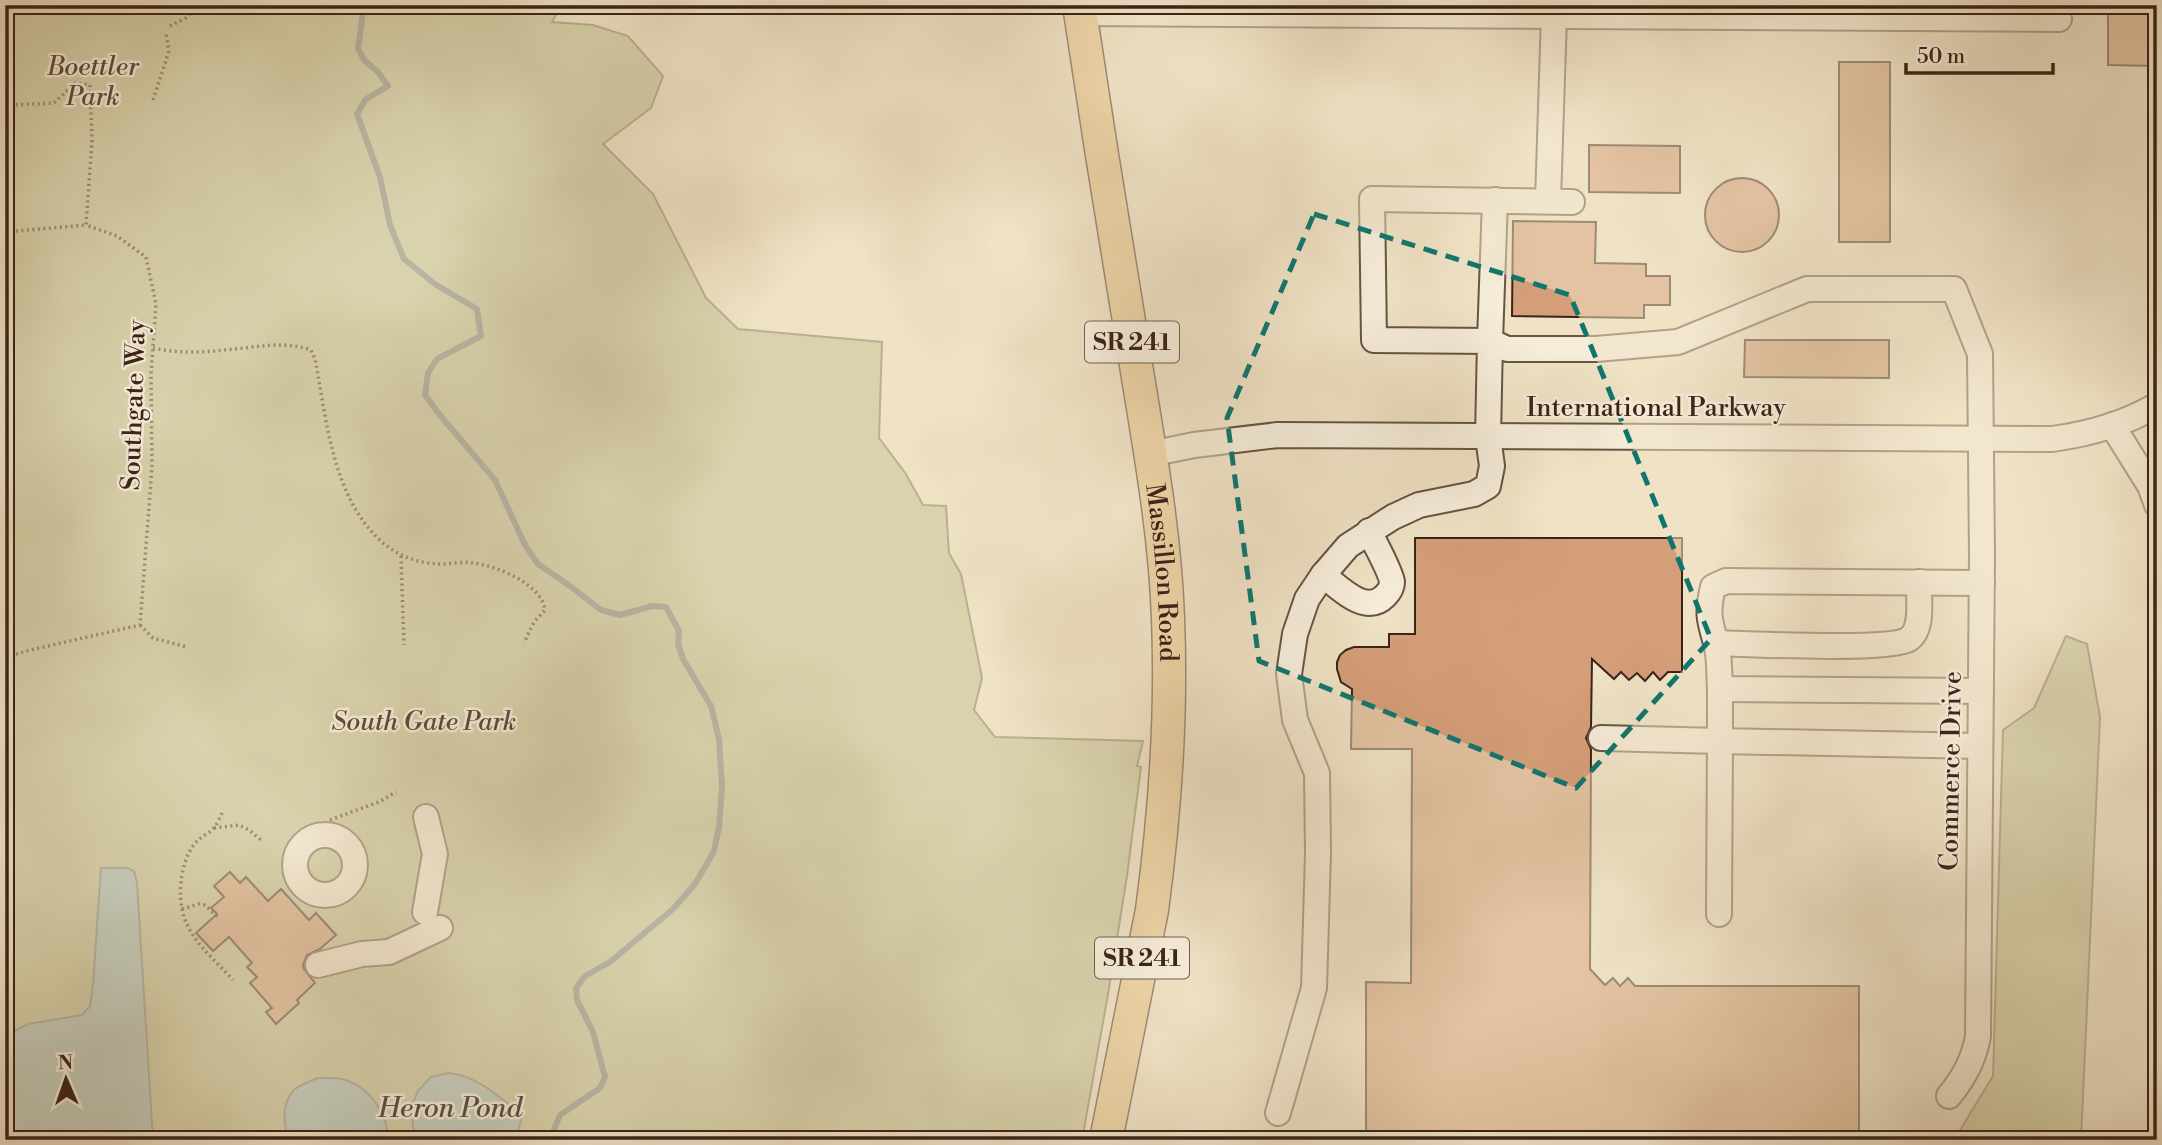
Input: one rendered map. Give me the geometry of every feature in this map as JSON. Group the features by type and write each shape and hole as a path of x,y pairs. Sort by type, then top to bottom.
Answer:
{"main road":[{"name":"Massillon Road","path":"1080,9 1150,454 1168,617 1166,775 1152,909 1106,1140"}],"street":[{"path":"1080,9 1554,16 2059,19"},
{"path":"1490,341 1374,340 1372,199 1560,202 1554,16"},
{"path":"1278,1113 1314,988 1318,853 1317,773 1295,720 1289,674 1295,634 1307,599 1348,546 1393,517 1419,505 1474,494 1488,486 1492,466 1488,437 1495,200"},
{"name":"Commerce Drive","path":"1490,341 1507,349 1583,349 1678,342 1807,289 1954,289 1980,354 1982,583 1978,1036 1968,1070 1949,1096"},
{"name":"International Parkway","path":"1150,454 1194,445 1278,435 2052,439 2077,436 2112,425 2157,405"},
{"path":"2112,425 2150,486 2157,505"},
{"path":"1323,575 1354,598 1367,604 1381,600 1390,591 1392,580 1369,531"},
{"path":"1718,914 1720,689 1716,643 1710,626 1713,587 1726,581 1982,583"},
{"path":"1716,643 1896,644 1910,638 1916,630 1919,582"},
{"path":"1720,689 1981,691"},
{"path":"1601,738 1980,746"},
{"path":"318,965 362,954 389,951 433,920 435,854 426,817"}],"path":[{"path":"170,26 188,17 194,5"},
{"path":"153,100 169,51 166,33"},
{"path":"5,103 54,103 75,83 90,85 92,141 86,225 5,232"},
{"name":"Southgate Way","path":"86,225 117,236 146,257 156,304 152,467 140,625"},
{"path":"153,348 191,352 279,344 298,345 311,350 341,482 363,522 382,542 401,556 437,564 472,562 517,577 537,593 545,610 534,622 524,643"},
{"path":"401,556 404,645"},
{"path":"5,658 140,625 153,638 187,647"},
{"path":"330,820 379,802 396,792"},
{"path":"214,828 222,813"},
{"path":"233,980 194,937 185,923 180,890 186,859 203,834 214,828 239,825 262,841"},
{"path":"182,909 201,904 218,917"}],"highlighted area":[{"path":"1314,214 1570,295 1711,639 1576,788 1259,661 1227,418"}],"green space":[{"name":"South Gate Park","path":"5,5 561,5 552,22 593,25 628,36 663,76 651,108 603,144 653,194 706,298 738,329 882,342 879,438 906,474 923,505 946,506 949,553 961,574 982,678 974,710 995,737 1143,741 1137,766 1141,767 1127,876 1082,1140 5,1140"},
{"path":"2066,636 2087,644 2100,717 2081,1140 1954,1140 1993,1076 2003,730 2034,708"}],"water":[{"path":"101,868 128,868 134,871 137,883 153,1140 5,1140 5,1036 28,1024 82,1015 90,1006"},
{"name":"Heron Pond","path":"449,1073 479,1083 522,1115 516,1140 421,1140 413,1128 412,1105 418,1091 431,1077"},
{"name":"Heron Pond","path":"318,1078 343,1079 355,1084 370,1096 385,1121 388,1140 288,1140 284,1114 289,1096 298,1087"}],"building":[{"path":"2108,5 2157,5 2157,66 2108,65"},
{"path":"1839,62 1890,62 1890,242 1839,242"},
{"path":"1589,145 1680,146 1680,193 1589,192"},
{"path":"1742,178 1756,181 1768,189 1776,201 1779,215 1776,229 1768,241 1756,249 1742,252 1728,249 1716,241 1708,229 1705,215 1708,201 1716,189 1728,181"},
{"path":"1513,221 1596,222 1595,263 1646,264 1646,276 1670,276 1670,305 1644,305 1644,318 1512,316"},
{"path":"1745,340 1889,340 1889,378 1744,377"},
{"path":"1415,538 1682,538 1682,672 1668,672 1660,680 1653,672 1645,681 1637,673 1629,680 1621,672 1614,679 1592,659 1591,727 1586,738 1591,749 1590,969 1605,985 1613,978 1620,986 1628,978 1635,986 1859,986 1859,1140 1366,1140 1366,982 1411,983 1412,749 1351,749 1352,689 1341,682 1337,662 1340,655 1354,647 1389,647 1389,634 1415,634"},
{"path":"230,872 240,883 246,877 268,901 281,889 309,920 316,913 336,935 320,949 307,955 304,969 315,983 297,1000 299,1003 276,1024 266,1012 272,1008 250,983 257,977 247,967 252,963 229,937 213,951 196,933 217,914 211,908 224,897 214,886"}],"waterway":[{"path":"364,5 358,48 364,60 378,72 388,86 366,99 357,114 380,177 390,225 404,259 435,284 477,309 481,336 437,359 428,373 425,395 495,480 525,545 538,564 601,610 620,615 652,606 666,607 679,631 678,644 683,659 711,706 719,739 722,787 714,851 695,884 673,909 610,962 585,976 576,988 577,1000 593,1032 605,1077 600,1088 560,1115 550,1140"}],"park label":[{"name":"Boettler Park","path":"93,81"}]}
